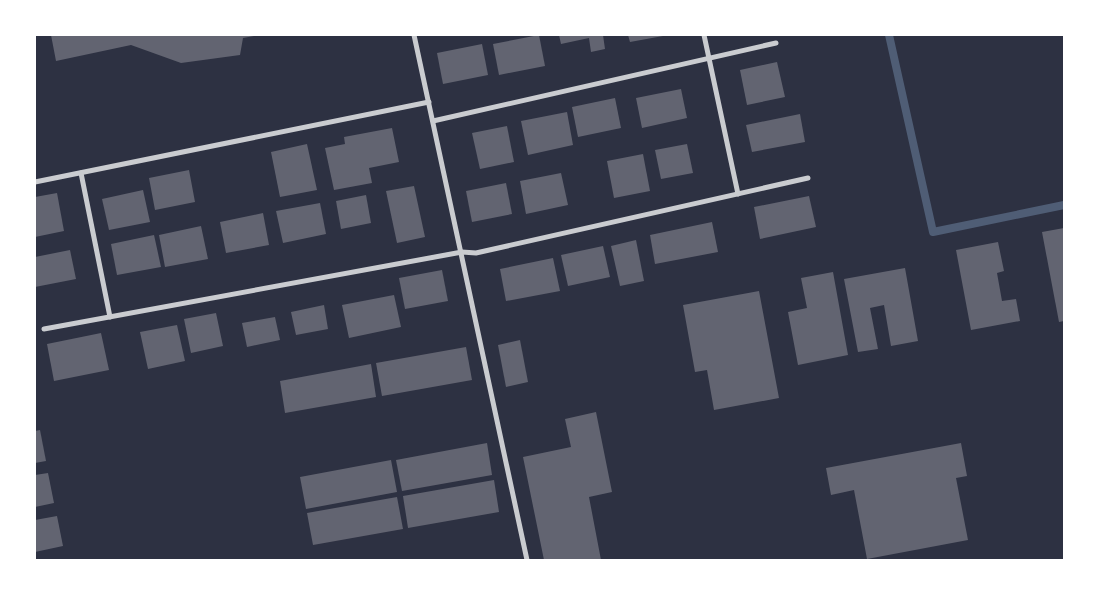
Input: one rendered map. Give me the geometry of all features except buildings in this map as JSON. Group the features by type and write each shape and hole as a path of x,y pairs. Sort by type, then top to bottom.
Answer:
{"street":[{"path":"414,35 527,560"},
{"path":"704,35 738,194"},
{"path":"433,121 776,43"},
{"path":"35,182 429,102"},
{"path":"81,173 110,317"},
{"path":"44,329 462,252 476,253 808,178"}],"waterway":[{"path":"889,35 933,232 1064,205"}]}
